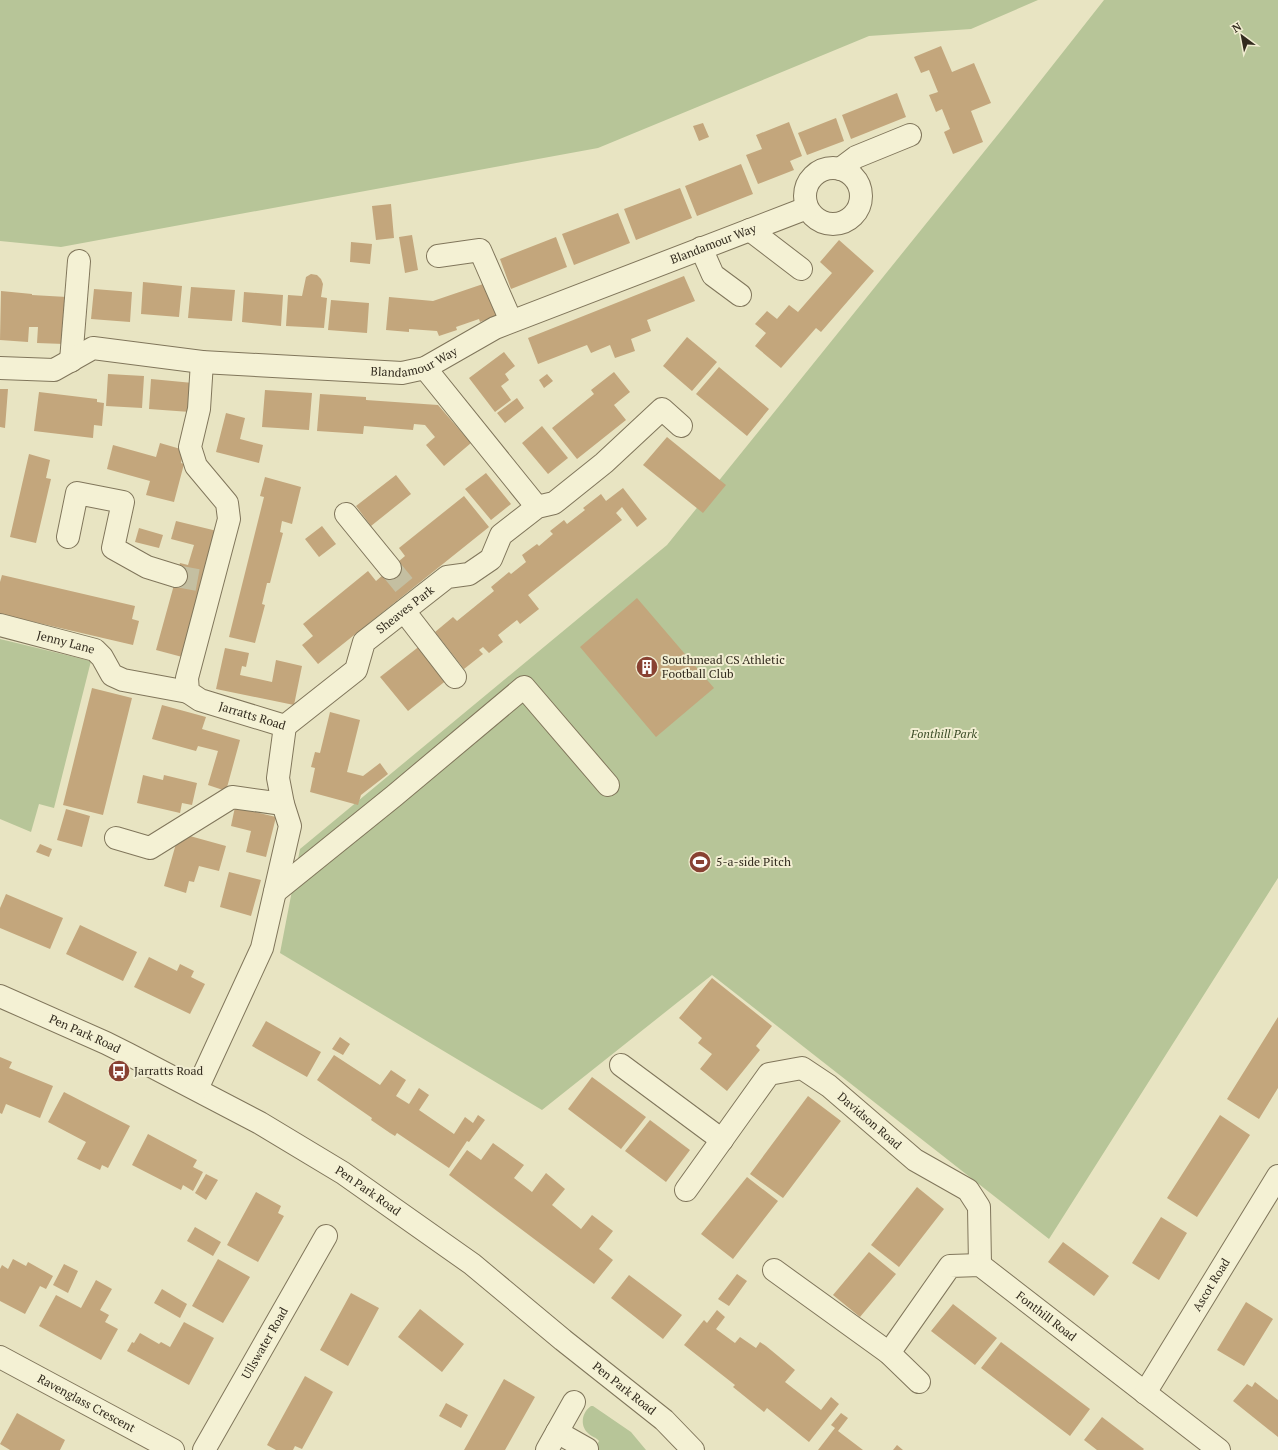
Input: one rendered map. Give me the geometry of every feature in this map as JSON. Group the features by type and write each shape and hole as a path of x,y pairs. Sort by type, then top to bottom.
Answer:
{"street":[{"path":"840,169 856,156 910,135"},
{"path":"832,168 840,169 848,172 854,178 861,193 860,202 858,210 852,217 844,222 827,224 815,218 806,208 804,199 805,190 808,181 814,174 822,170 832,168"},
{"name":"Blandamour Way","path":"0,368 54,370 93,348 202,362 402,373 425,368 495,328 511,321 806,208"},
{"path":"750,230 801,269"},
{"path":"701,248 713,274 740,295"},
{"path":"438,256 480,250 511,321"},
{"path":"71,361 79,261"},
{"path":"188,692 187,678 208,582 229,519 227,503 196,466 190,447 199,409 202,362"},
{"path":"425,368 537,507"},
{"name":"Sheaves Park","path":"285,726 356,670 364,642 410,601 447,577 469,574 491,559 502,535 537,507 554,503 604,463 662,409 681,426"},
{"path":"68,537 76,493 122,502 113,548 147,567 176,576"},
{"path":"346,514 390,568"},
{"path":"410,601 455,676"},
{"name":"Jenny Lane","path":"0,625 95,650 102,658 112,675 123,680 188,692"},
{"path":"275,892 394,796 524,687 608,785"},
{"name":"Jarratts Road","path":"188,692 200,700 285,726 278,778 283,804 290,826 262,948 197,1089"},
{"path":"116,838 150,848 232,797 283,804"},
{"name":"Pen Park Road","path":"0,996 106,1043 197,1089 260,1123 343,1173 472,1264 664,1420 693,1450"},
{"path":"621,1065 722,1140"},
{"name":"Davidson Road","path":"686,1190 770,1074 802,1068 829,1086 915,1160 968,1190 979,1207 980,1265"},
{"name":"Ascot Road","path":"1145,1393 1278,1176"},
{"name":"Ullswater Road","path":"204,1450 326,1236"},
{"path":"889,1353 950,1266 980,1265"},
{"name":"Fonthill Road","path":"980,1265 1219,1450"},
{"path":"774,1270 889,1353 919,1382"},
{"name":"Ravenglass Crescent","path":"0,1357 173,1450"},
{"path":"574,1402 552,1441 586,1448"}],"green space":[{"path":"0,0 1038,0 971,29 869,36 598,148 61,247 0,241"},
{"name":"Fonthill Park","path":"1104,0 1278,0 1278,878 1049,1239 712,975 542,1110 280,953 300,849 667,545 1004,127"},
{"path":"0,639 91,661 54,808 39,804 31,832 0,819"},
{"path":"591,1406 631,1432 646,1450 594,1450 599,1441 586,1431 583,1423 585,1412"}],"building":[{"path":"941,46 952,72 974,63 991,103 971,111 983,142 953,154 944,132 950,129 942,109 936,112 929,95 938,92 929,70 921,73 914,57"},
{"path":"897,93 906,117 851,139 842,115"},
{"path":"836,118 844,141 807,155 798,133"},
{"path":"789,122 802,156 790,161 794,170 758,184 746,155 762,149 756,135"},
{"path":"703,123 709,137 699,141 693,126"},
{"path":"741,164 753,194 697,216 685,186"},
{"path":"680,188 692,218 636,240 624,209"},
{"path":"391,204 394,238 376,240 372,206"},
{"path":"618,213 630,243 574,265 562,234"},
{"path":"412,235 418,270 405,273 399,237"},
{"path":"556,237 567,267 511,289 500,259"},
{"path":"839,240 874,271 821,332 816,328 781,368 755,346 766,333 755,324 767,311 777,319 789,305 798,312 832,273 820,262"},
{"path":"351,242 372,244 370,264 350,262"},
{"path":"311,274 317,275 321,279 323,284 321,297 327,298 324,328 286,326 288,295 302,296 306,277"},
{"path":"684,276 695,301 647,320 651,331 631,339 635,351 615,358 610,345 591,353 587,345 538,364 528,338"},
{"path":"143,282 182,286 179,317 141,314"},
{"path":"486,283 497,316 480,322 479,319 456,327 457,330 439,336 437,331 409,329 409,332 386,330 389,297 433,301"},
{"path":"191,287 235,290 232,321 188,318"},
{"path":"94,289 132,292 130,322 91,319"},
{"path":"1,291 67,297 64,344 37,343 38,327 29,327 28,342 0,340"},
{"path":"244,292 283,295 281,326 242,322"},
{"path":"331,300 369,303 367,333 328,330"},
{"path":"687,337 717,362 692,391 663,366"},
{"path":"504,352 515,366 505,374 509,380 501,386 511,400 495,412 469,378"},
{"path":"719,367 769,409 747,436 696,394"},
{"path":"614,372 630,392 614,405 626,420 577,459 552,428 594,394 591,390"},
{"path":"108,374 144,376 142,408 106,406"},
{"path":"547,374 553,381 544,388 539,380"},
{"path":"151,379 193,383 190,412 149,409"},
{"path":"0,389 8,389 5,428 0,427"},
{"path":"265,390 312,393 309,430 262,427"},
{"path":"39,392 97,399 97,402 104,403 102,426 94,425 93,438 34,431"},
{"path":"320,394 366,397 366,400 438,405 471,443 444,466 426,445 435,437 425,425 414,424 413,430 364,426 363,434 317,431"},
{"path":"517,398 524,408 505,423 497,413"},
{"path":"226,413 245,418 240,439 263,445 259,463 216,452"},
{"path":"542,426 568,458 548,474 522,443"},
{"path":"667,437 726,485 703,513 643,465"},
{"path":"160,443 184,450 181,463 184,464 174,502 146,495 150,481 107,469 113,445 156,457"},
{"path":"29,454 50,460 46,478 51,479 36,543 10,537"},
{"path":"486,473 511,504 491,520 465,489"},
{"path":"396,475 411,494 371,526 356,506"},
{"path":"265,477 301,487 292,524 282,521 280,532 283,533 270,583 267,583 262,604 265,605 255,643 229,637 264,497 260,496"},
{"path":"623,488 647,519 637,527 622,507 616,513 622,520 528,595 539,609 520,624 517,620 498,635 503,642 489,653 483,647 479,650 483,654 464,669 435,632 453,617 457,621 494,591 491,587 509,572 511,574 526,562 522,555 537,544 539,546 553,534 550,531 564,520 567,524 585,510 583,508 601,494 606,501"},
{"path":"464,496 489,527 318,664 302,645 313,636 303,624 368,571 376,581 405,556 399,548"},
{"path":"176,521 217,531 196,609 194,608 191,620 195,622 186,658 156,650 180,563 188,565 194,545 171,539"},
{"path":"322,526 336,544 319,557 305,539"},
{"path":"139,528 163,535 159,548 135,542"},
{"path":"2,575 135,606 132,619 139,621 133,645 0,614 0,582"},
{"name":"Southmead CS Athletic Football Club","path":"637,598 714,688 656,737 580,647"},
{"path":"421,645 448,679 408,711 380,677"},
{"path":"225,648 249,653 246,667 242,666 240,675 272,682 276,660 302,666 294,705 216,689"},
{"path":"92,688 132,698 103,815 63,805"},
{"path":"162,705 206,717 202,729 240,740 226,791 208,785 218,751 198,746 196,751 152,739"},
{"path":"330,712 360,720 347,772 363,776 380,763 388,774 361,795 358,805 310,792 315,768 311,767 315,752 320,753"},
{"path":"143,775 163,780 164,775 197,783 192,805 182,803 180,813 137,803"},
{"path":"235,807 276,817 266,857 246,852 251,831 231,826"},
{"path":"66,809 90,816 82,847 57,840"},
{"path":"179,833 226,846 219,871 199,866 194,882 189,881 186,893 164,886"},
{"path":"40,844 52,849 49,857 36,852"},
{"path":"229,872 261,880 251,916 220,907"},
{"path":"6,894 63,918 50,949 0,928 0,908"},
{"path":"80,925 137,952 123,981 66,954"},
{"path":"149,957 177,971 180,964 194,971 191,977 205,984 190,1014 134,987"},
{"path":"712,978 772,1026 756,1046 760,1050 727,1091 700,1069 712,1054 698,1043 702,1038 679,1018"},
{"path":"1278,1017 1278,1088 1259,1119 1227,1099"},
{"path":"266,1021 321,1052 307,1077 252,1046"},
{"path":"340,1037 350,1044 343,1055 332,1049"},
{"path":"334,1055 380,1085 391,1070 406,1080 396,1096 409,1104 419,1088 429,1095 419,1110 454,1134 465,1117 473,1123 478,1115 485,1120 469,1142 467,1141 449,1168 397,1133 395,1136 390,1133 371,1120 372,1118 317,1080"},
{"path":"0,1057 12,1062 9,1068 53,1086 40,1118 6,1104 2,1114 0,1113"},
{"path":"592,1077 646,1117 621,1149 568,1109"},
{"path":"64,1092 130,1126 108,1168 102,1165 100,1170 77,1159 86,1142 48,1122"},
{"path":"808,1096 841,1121 783,1198 750,1174"},
{"path":"1220,1115 1250,1135 1197,1217 1167,1198"},
{"path":"650,1120 690,1150 666,1182 625,1151"},
{"path":"148,1134 197,1160 193,1167 203,1172 193,1191 183,1185 181,1190 132,1165"},
{"path":"493,1143 524,1165 514,1178 532,1192 546,1173 565,1189 552,1205 581,1229 592,1215 613,1231 599,1249 613,1260 594,1284 449,1175 467,1150 481,1160"},
{"path":"206,1174 218,1180 206,1200 195,1193"},
{"path":"747,1177 778,1201 733,1259 701,1234"},
{"path":"917,1187 944,1209 899,1267 871,1245"},
{"path":"256,1192 281,1206 278,1213 284,1216 258,1262 227,1245"},
{"path":"1161,1217 1187,1233 1159,1280 1132,1263"},
{"path":"195,1227 221,1242 213,1256 187,1241"},
{"path":"1063,1242 1109,1276 1094,1296 1048,1262"},
{"path":"869,1252 896,1274 860,1317 833,1295"},
{"path":"13,1259 26,1266 28,1262 53,1276 46,1289 40,1286 25,1314 0,1301 0,1269 2,1265 8,1269"},
{"path":"218,1259 250,1277 223,1323 192,1306"},
{"path":"64,1264 78,1271 68,1293 53,1285"},
{"path":"737,1274 747,1281 729,1306 718,1299"},
{"path":"629,1275 682,1315 663,1339 611,1298"},
{"path":"96,1280 112,1289 100,1310 109,1315 105,1322 118,1329 101,1360 39,1326 56,1295 81,1308"},
{"path":"162,1289 187,1304 180,1318 154,1303"},
{"path":"351,1293 379,1308 348,1366 320,1350"},
{"path":"1246,1302 1273,1319 1244,1366 1217,1350"},
{"path":"953,1304 997,1338 975,1365 931,1331"},
{"path":"420,1309 464,1344 442,1372 398,1337"},
{"path":"717,1310 725,1317 716,1329 735,1343 740,1337 756,1348 760,1342 766,1346 795,1370 785,1382 821,1410 831,1397 839,1404 809,1442 767,1408 764,1412 733,1387 735,1385 684,1345 704,1320 707,1323"},
{"path":"184,1322 214,1338 189,1385 127,1351 132,1342 134,1343 140,1333 159,1344 161,1342 170,1347"},
{"path":"1001,1342 1090,1409 1070,1436 981,1368"},
{"path":"305,1376 333,1392 302,1449 295,1446 293,1450 276,1450 267,1445"},
{"path":"504,1379 535,1397 505,1450 464,1450"},
{"path":"1255,1382 1278,1400 1278,1437 1233,1401 1247,1384 1252,1387"},
{"path":"446,1403 468,1415 461,1428 439,1416"},
{"path":"17,1413 65,1440 60,1450 10,1450 0,1444"},
{"path":"841,1413 848,1418 838,1431 863,1450 818,1450 835,1428 831,1425"},
{"path":"1102,1417 1144,1449 1097,1450 1084,1440"},
{"path":"897,1445 903,1450 893,1450"}],"tunnel":[{"path":"390,568 409,591"},
{"path":"176,576 203,581"}],"place":[{"name":"Southmead CS Athletic Football Club","path":"647,667"},
{"name":"5-a-side Pitch","path":"700,862"},
{"name":"Jarratts Road","path":"119,1071"}]}
